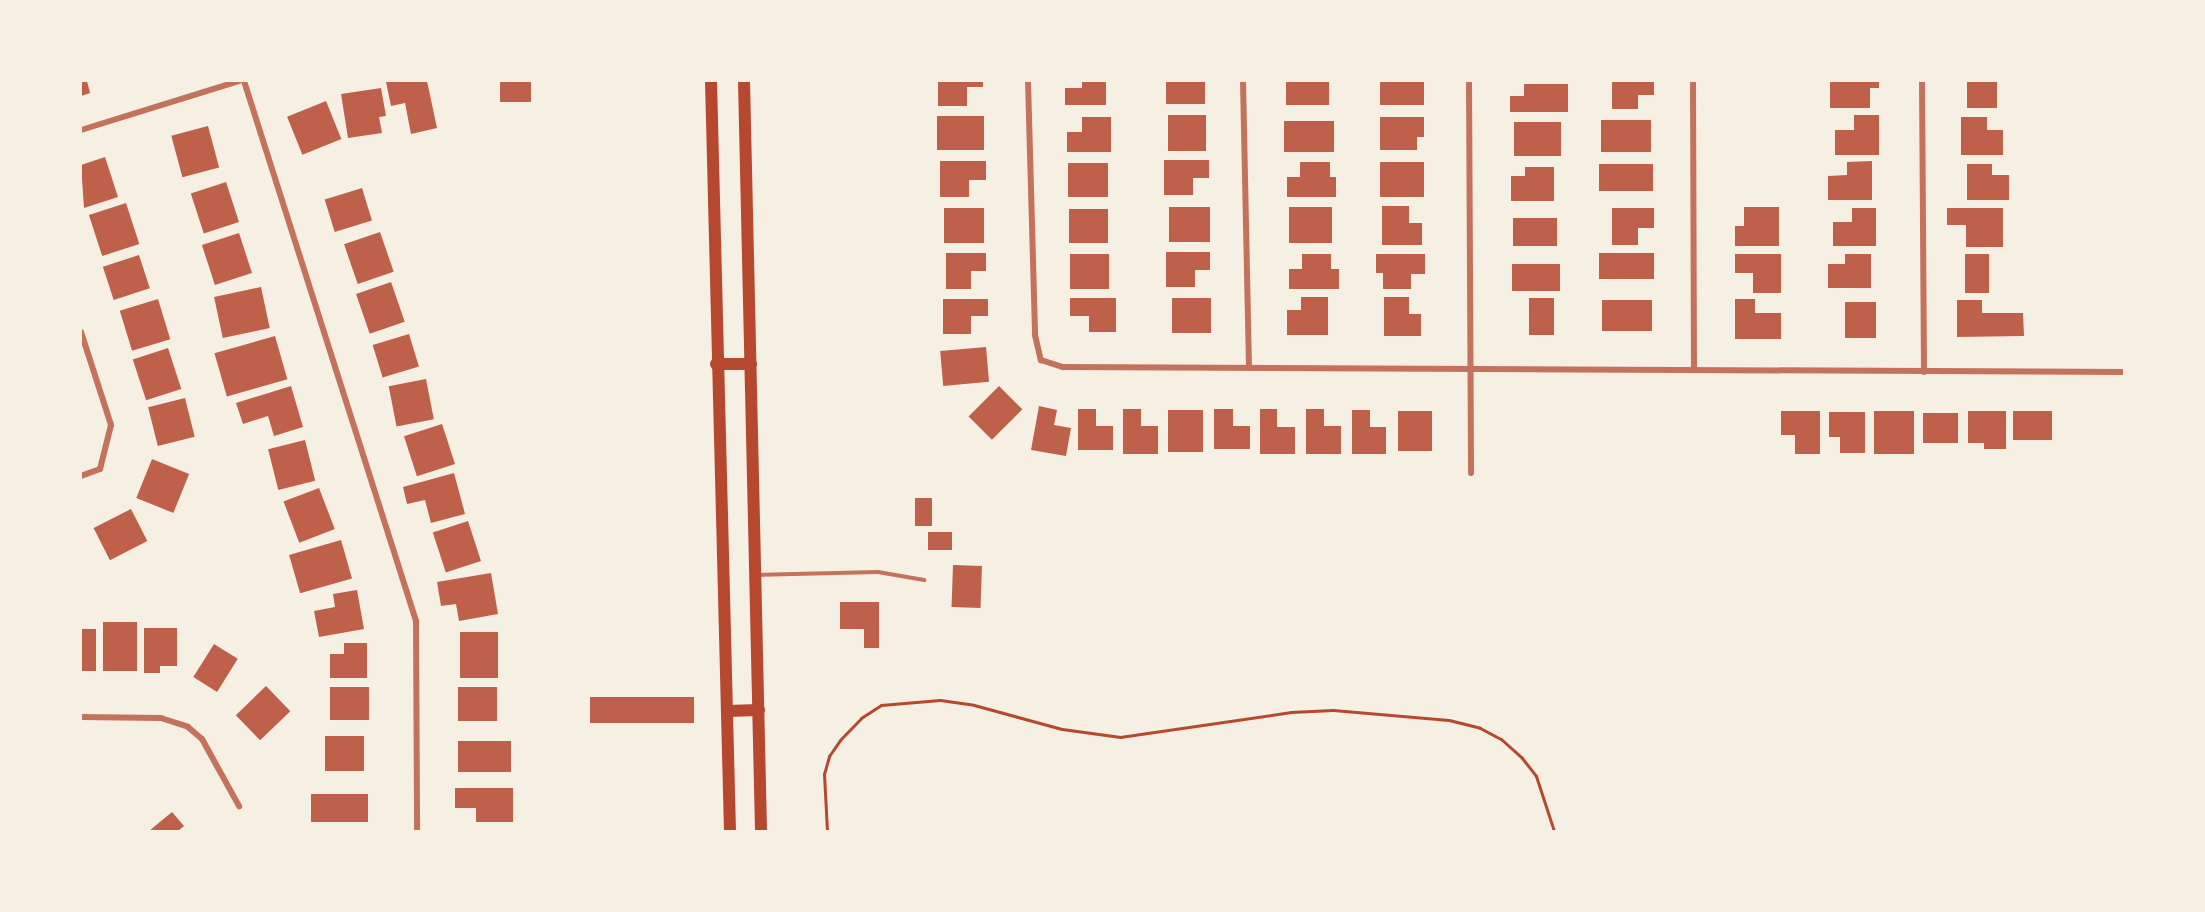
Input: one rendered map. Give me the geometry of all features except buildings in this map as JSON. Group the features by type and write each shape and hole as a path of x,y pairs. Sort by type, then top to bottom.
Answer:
{"main road":[{"path":"711,81 716,364 730,831"},
{"path":"744,81 761,831"},
{"path":"716,364 752,364"},
{"path":"727,711 759,710"}],"street":[{"path":"81,130 239,81"},
{"path":"244,81 416,621 417,831"},
{"path":"1028,81 1035,335 1041,360 1064,367 2124,372"},
{"path":"1243,81 1249,368"},
{"path":"1469,81 1471,473"},
{"path":"1693,81 1694,369"},
{"path":"1922,81 1924,372"},
{"path":"81,332 111,425 100,469 81,476"},
{"path":"81,717 161,718 188,727 202,739 239,806"}],"lane":[{"path":"756,575 878,572 924,580"}],"path":[{"path":"827,831 824,774 829,756 840,740 861,718 881,705 940,700 1062,729 1120,737 1291,712 1391,713 1449,720 1480,728 1501,739 1522,758 1536,776 1554,831"}]}
